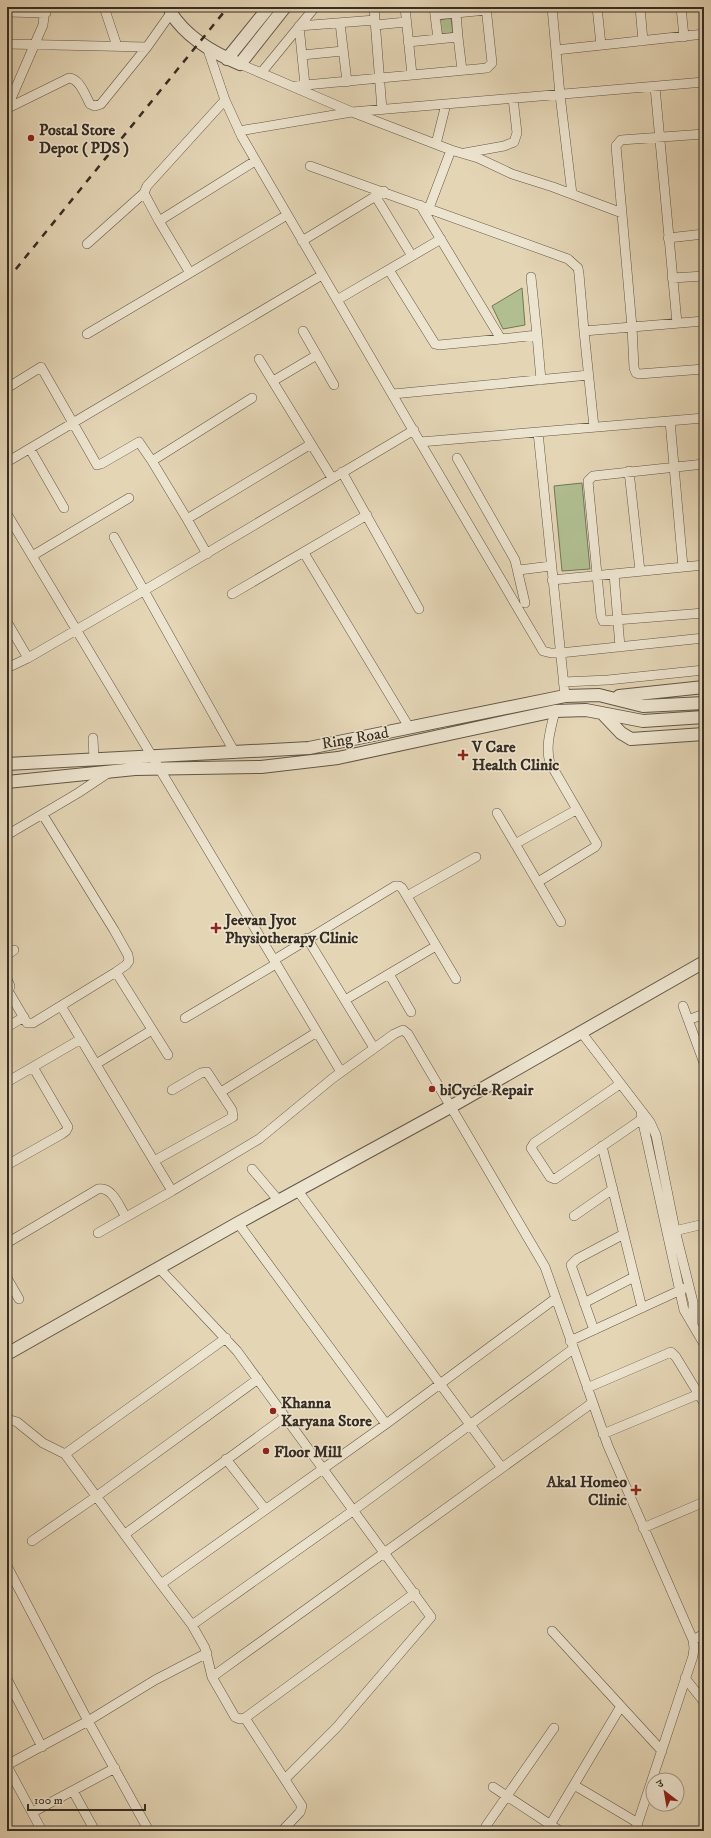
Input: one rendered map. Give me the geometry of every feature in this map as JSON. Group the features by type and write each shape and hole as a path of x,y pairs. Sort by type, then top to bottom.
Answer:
{"street":[{"path":"104,7 117,46"},
{"path":"228,59 269,7"},
{"path":"240,64 285,7"},
{"path":"261,72 315,7"},
{"path":"374,7 382,110"},
{"path":"405,7 412,75"},
{"path":"552,7 560,94 572,194"},
{"path":"597,7 601,45"},
{"path":"640,7 643,41"},
{"path":"681,7 684,36"},
{"path":"294,86 487,68 492,63 487,8 456,13 434,11 438,39"},
{"path":"7,12 46,10 43,25 8,104"},
{"path":"8,104 69,78 74,78 78,82 90,104 95,106 101,104 147,47 171,10"},
{"path":"171,10 176,22 208,50 228,59 352,112 451,150 464,153 512,174 622,212"},
{"path":"456,13 462,70"},
{"path":"299,26 340,23 406,22"},
{"path":"340,23 347,82"},
{"path":"299,26 305,85"},
{"path":"556,50 704,34"},
{"path":"408,42 458,38"},
{"path":"7,44 147,47"},
{"path":"208,50 225,100 255,161 393,394 540,648 546,653 560,653 704,638"},
{"path":"302,55 343,52"},
{"path":"239,131 352,112 704,82"},
{"path":"655,86 677,323"},
{"path":"464,153 504,146 514,142 517,133 513,98"},
{"path":"87,244 144,193 147,186 225,100"},
{"path":"436,144 446,104"},
{"path":"704,134 621,140 616,146 636,373 704,369"},
{"path":"425,207 451,150"},
{"path":"159,221 255,161"},
{"path":"310,166 384,191 568,259 574,263 579,274 594,428"},
{"path":"302,241 384,191"},
{"path":"144,193 190,273"},
{"path":"376,197 412,256"},
{"path":"425,207 441,239 501,339"},
{"path":"87,334 287,215"},
{"path":"668,238 704,234"},
{"path":"337,300 441,239"},
{"path":"389,270 435,344 439,345 537,335"},
{"path":"7,462 322,275"},
{"path":"672,278 704,276"},
{"path":"531,277 542,380"},
{"path":"584,331 704,321"},
{"path":"303,331 334,385"},
{"path":"273,381 317,356"},
{"path":"259,359 332,478"},
{"path":"7,388 41,367 72,424 97,464 101,464 139,442 152,461 207,554"},
{"path":"393,394 589,376"},
{"path":"152,461 252,398"},
{"path":"420,442 704,418"},
{"path":"670,421 683,567"},
{"path":"7,668 28,658 207,554 414,430"},
{"path":"538,432 565,696"},
{"path":"187,519 311,444"},
{"path":"30,449 64,508"},
{"path":"457,458 510,550 519,570 525,603"},
{"path":"704,464 593,476 588,481 603,621 704,613"},
{"path":"630,471 640,571"},
{"path":"342,472 419,609"},
{"path":"32,556 129,498"},
{"path":"7,514 341,1072"},
{"path":"232,594 367,515"},
{"path":"114,537 235,753"},
{"path":"304,553 409,727"},
{"path":"552,580 704,565"},
{"path":"519,570 551,566"},
{"path":"614,574 620,647"},
{"path":"7,622 28,658"},
{"path":"563,682 608,680 704,670"},
{"path":"612,697 704,687"},
{"name":"Ring Road","path":"7,764 309,748 565,696 599,695 612,697 643,706 704,702"},
{"name":"Ring Road","path":"7,782 158,768 261,767 338,758 555,711 586,710 643,721 704,717"},
{"path":"538,882 595,847 596,841 555,773 547,754 555,711"},
{"path":"604,714 621,733 631,739 704,734"},
{"path":"93,738 94,759"},
{"path":"7,835 43,815 108,772"},
{"path":"515,844 576,810"},
{"path":"497,813 561,922"},
{"path":"7,979 10,986 7,993 24,1017 26,1023 33,1023 116,972 129,961 128,955 43,815"},
{"path":"408,896 476,857"},
{"path":"185,1018 275,962 308,938 395,886 402,888 408,896 456,979"},
{"path":"308,938 374,1048"},
{"path":"345,1000 436,946"},
{"path":"7,1354 238,1223 452,1106 704,962"},
{"path":"116,972 168,1055"},
{"path":"389,974 411,1012"},
{"path":"61,1006 172,1191"},
{"path":"683,1006 704,1063"},
{"path":"688,1020 704,1014"},
{"path":"7,1027 24,1017"},
{"path":"96,1064 152,1030"},
{"path":"98,1233 259,1139 341,1072 374,1048 399,1031 403,1030 408,1034 452,1106 541,1259 604,1434 643,1528 693,1640 693,1656 637,1827 574,1785"},
{"path":"221,1092 317,1032"},
{"path":"581,1032 650,1122 656,1135 663,1168 671,1232"},
{"path":"7,1082 81,1039"},
{"path":"7,1165 62,1134 68,1127 33,1067"},
{"path":"154,1161 233,1117 232,1110 207,1072 201,1073 172,1090"},
{"path":"620,1084 534,1143 531,1148 550,1177 555,1179 642,1119"},
{"path":"640,1109 652,1171 671,1232 684,1288 693,1302 693,1323 704,1343"},
{"path":"602,1146 642,1308"},
{"path":"652,1171 663,1168"},
{"path":"252,1169 279,1201"},
{"path":"7,1243 98,1189 103,1188 110,1191 126,1217"},
{"path":"574,1216 613,1189"},
{"path":"298,1191 439,1385 502,1468"},
{"path":"238,1223 386,1424"},
{"path":"671,1232 704,1224"},
{"path":"594,1330 571,1268 572,1262 624,1234"},
{"path":"159,1268 226,1338 258,1379 386,1553 431,1617 337,1727 285,1779"},
{"path":"584,1303 634,1277"},
{"path":"7,1278 20,1299"},
{"path":"192,1625 354,1510 469,1425 571,1345 594,1330 684,1288"},
{"path":"161,1584 386,1424 556,1298"},
{"path":"65,1454 226,1338"},
{"path":"587,1388 671,1352 676,1357 704,1403"},
{"path":"32,1541 98,1496 258,1379"},
{"path":"604,1434 699,1394"},
{"path":"212,1677 592,1403"},
{"path":"124,1534 285,1416"},
{"path":"7,1419 17,1422 43,1443 65,1454 98,1496 124,1534 192,1625 207,1653 212,1677 235,1717 240,1719 245,1718 415,1593"},
{"path":"226,1459 265,1509"},
{"path":"643,1528 703,1504"},
{"path":"7,1566 88,1721 149,1831"},
{"path":"552,1631 662,1751"},
{"path":"693,1640 704,1634"},
{"path":"42,1831 7,1766 88,1721 155,1680 207,1653"},
{"path":"685,1678 704,1702"},
{"path":"7,1679 42,1747"},
{"path":"550,1825 621,1706"},
{"path":"245,1718 302,1806 300,1812 282,1831"},
{"path":"486,1826 554,1728"},
{"path":"33,1812 115,1768"},
{"path":"493,1787 560,1831"},
{"path":"73,1791 95,1831"}],"green space":[{"path":"451,18 453,33 441,34 439,20"},
{"path":"522,288 525,325 503,329 492,306"},
{"path":"582,483 590,569 562,571 554,486"}],"railway":[{"path":"7,280 228,7"}],"place":[{"name":"Postal Store Depot ( PDS )","path":"31,138"},
{"name":"V Care Health Clinic","path":"463,755"},
{"name":"Jeevan Jyot Physiotherapy Clinic","path":"216,928"},
{"name":"biCycle Repair","path":"432,1089"},
{"name":"Khanna Karyana Store","path":"273,1411"},
{"name":"Floor Mill","path":"266,1451"},
{"name":"Akal Homeo Clinic","path":"636,1490"}]}
